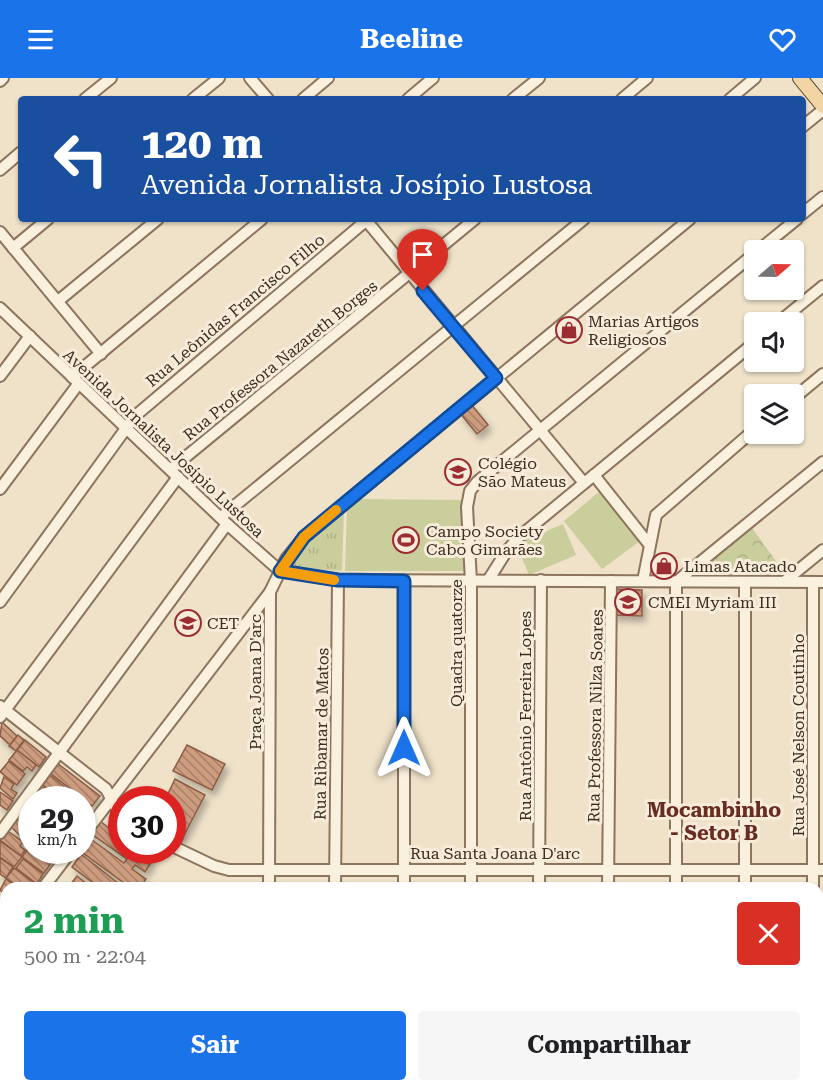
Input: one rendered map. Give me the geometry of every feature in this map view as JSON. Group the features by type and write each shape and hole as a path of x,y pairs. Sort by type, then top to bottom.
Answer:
{"main road":[{"path":"800,78 823,106"}],"street":[{"path":"90,96 111,78"},
{"path":"197,96 219,78"},
{"path":"250,78 265,96"},
{"path":"307,96 328,78"},
{"path":"412,96 433,78"},
{"path":"517,96 539,78"},
{"path":"626,96 647,78"},
{"path":"734,96 755,78"},
{"path":"806,124 823,110"},
{"path":"0,170 18,155"},
{"path":"806,211 823,197"},
{"path":"13,248 44,222"},
{"path":"58,301 154,222"},
{"path":"0,489 76,380 101,354 258,222"},
{"name":"Rua Leônidas Francisco Filho","path":"0,602 91,478 126,426 153,399 362,222"},
{"path":"368,222 584,483"},
{"name":"Rua Professora Nazareth Borges","path":"2,711 174,473 471,222"},
{"path":"0,832 60,752 224,521 453,326 580,222"},
{"path":"270,592 280,571 304,537 686,222"},
{"path":"771,240 793,222"},
{"path":"0,232 101,354"},
{"path":"541,431 744,262"},
{"path":"791,312 823,286"},
{"name":"Avenida Jornalista Josípio Lustosa","path":"0,308 224,521 280,571"},
{"path":"0,376 30,336"},
{"name":"Quadra quatorze","path":"489,579 506,552 519,537 744,351"},
{"path":"804,390 823,374"},
{"name":"Quadra quatorze","path":"471,882 471,581 467,507 470,491 541,431"},
{"path":"643,581 648,543 657,514 744,439"},
{"path":"676,582 823,462"},
{"path":"594,475 648,543"},
{"path":"785,581 823,550"},
{"path":"280,571 338,580 818,582"},
{"name":"Rua Ribamar de Matos","path":"335,882 338,580"},
{"name":"Rua Antônio Ferreira Lopes","path":"539,882 541,580"},
{"path":"404,581 404,882"},
{"name":"Rua Professora Nilza Soares","path":"608,882 611,581"},
{"path":"676,582 676,882"},
{"name":"Rua José Nelson Coutinho","path":"818,582 818,870"},
{"path":"745,583 745,882"},
{"name":"Praça Joana D'arc","path":"122,786 270,592"},
{"name":"Praça Joana D'arc","path":"269,882 270,592"},
{"path":"2,711 60,752 108,792"},
{"name":"Praça Joana D'arc","path":"96,819 108,804"},
{"name":"Rua Santa Joana D'arc","path":"186,853 218,868 818,870"},
{"path":"48,882 61,864"}],"green space":[{"path":"600,491 640,541 602,569 564,521"},
{"name":"Campo Society Cabo Gimarães","path":"358,499 463,500 467,571 345,571 347,509"},
{"path":"344,510 342,571 288,567 308,539"},
{"path":"563,524 576,555 529,575 516,544"},
{"path":"752,528 787,576 692,576"}],"building":[{"path":"471,404 488,425 477,434 460,413"},
{"name":"CMEI Myriam III","path":"614,589 642,590 642,616 613,615"},
{"path":"2,722 17,736 10,745 0,736"},
{"path":"18,735 24,740 16,751 9,746"},
{"path":"25,740 46,757 39,767 17,750"},
{"path":"187,745 225,764 212,790 173,771"},
{"path":"17,750 36,765 32,771 27,767 23,771 9,760"},
{"path":"9,761 25,774 17,785 0,772"},
{"path":"57,763 87,786 67,786 50,773"},
{"path":"50,775 63,786 44,786"},
{"path":"4,777 14,784 11,789 17,793 13,799 0,788"},
{"path":"175,779 205,795 186,831 186,786 172,786"},
{"path":"0,792 13,801 7,810 0,805"},
{"path":"16,819 18,820 18,834 11,827"},
{"path":"100,821 108,827 108,846 96,837 96,826"},
{"path":"8,831 18,838 18,854 0,840"},
{"path":"0,841 18,854 18,862 14,867 0,857"},
{"path":"96,843 108,852 108,864 150,864 145,872 135,865 132,869 146,879 144,882 123,882 96,862"},
{"path":"0,858 13,867 6,878 0,874"},
{"path":"19,864 30,864 43,874 38,882 34,882 16,868"},
{"path":"32,864 51,864 44,873"},
{"path":"74,864 94,864 116,882 92,882 72,867"},
{"path":"14,868 33,882 12,882 6,878"},
{"path":"77,876 84,882 72,882"}],"slow traffic":[{"path":"334,580 289,575 280,571 293,549 304,537 336,510"}],"place":[{"name":"Marias Artigos Religiosos","path":"569,330"},
{"name":"Colégio São Mateus","path":"458,472"},
{"name":"Campo Society Cabo Gimarães","path":"406,540"},
{"name":"Limas Atacado","path":"664,566"},
{"name":"CMEI Myriam III","path":"628,602"},
{"name":"CET","path":"188,623"}],"district":[{"name":"Mocambinho - Setor B","path":"714,822"}],"route":[{"path":"404,748 404,581 338,580 289,575 280,571 293,549 304,537 496,378 423,291"}]}
